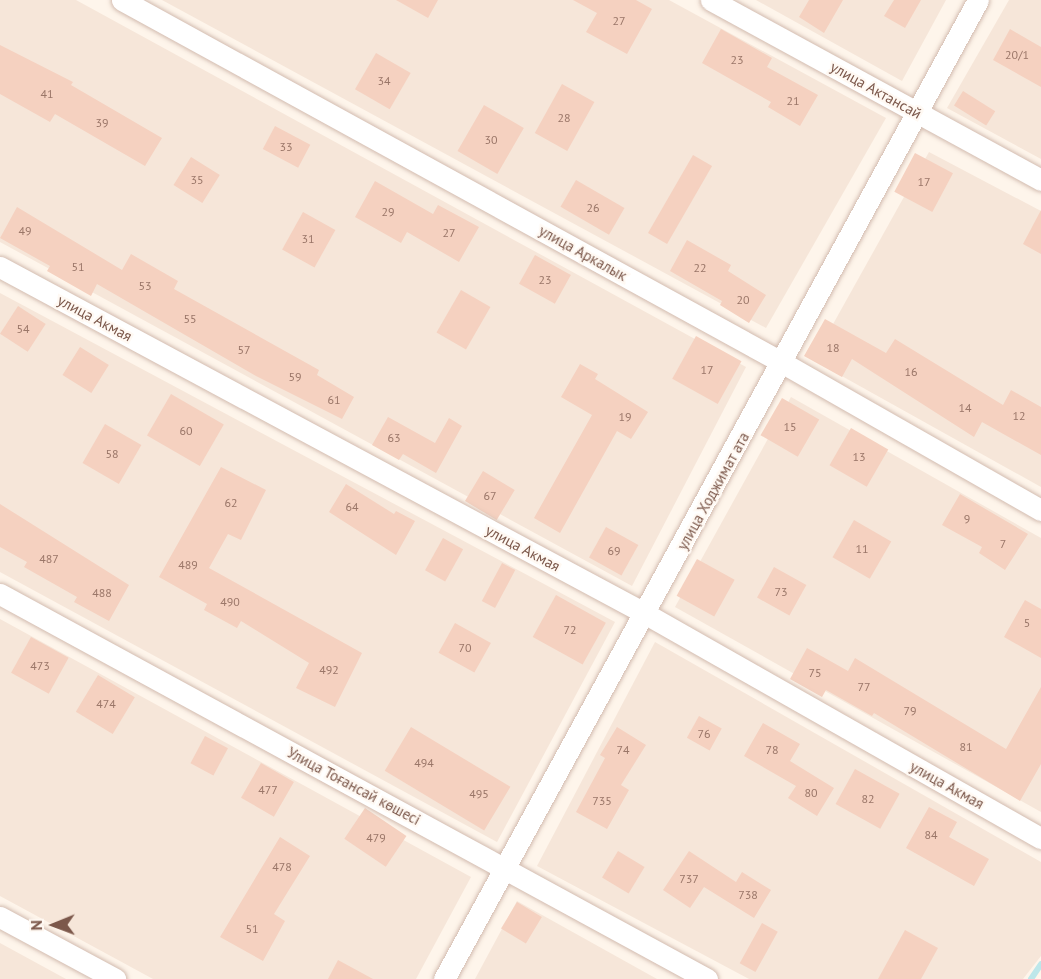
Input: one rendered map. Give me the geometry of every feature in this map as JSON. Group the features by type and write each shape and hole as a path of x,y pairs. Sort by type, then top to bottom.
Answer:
{"street":[{"name":"улица Аркалык","path":"122,0 783,363 1041,510"},
{"name":"улица Актансай","path":"711,0 1041,180"},
{"name":"улица Ходжимат ата","path":"444,979 783,363 978,0"},
{"name":"улица Акмая","path":"0,267 646,614 1041,838"},
{"name":"Улица Тоғансай көшесі","path":"0,594 707,979"},
{"path":"0,917 115,979"}],"shaded area":[{"path":"0,0 76,0 746,367 632,586 0,242"},
{"path":"162,0 669,0 886,118 766,328"},
{"path":"756,0 946,0 902,81"},
{"path":"1009,0 1041,0 1041,159 947,108"},
{"path":"929,152 1041,211 1041,487 813,360"},
{"path":"0,293 615,622 497,842 0,572"},
{"path":"791,397 1041,538 1041,812 675,607"},
{"path":"0,619 471,877 416,979 153,979 0,896"},
{"path":"655,642 1041,862 1041,956 1023,979 749,979 537,866"},
{"path":"517,901 657,979 475,979"},
{"path":"0,943 66,979 0,979"}],"building":[{"path":"396,0 438,0 428,18"},
{"path":"573,0 636,0 652,9 627,54 586,32 597,13"},
{"path":"809,0 843,0 824,33 799,17"},
{"path":"894,0 921,0 905,28 884,16"},
{"path":"721,29 772,58 767,67 818,95 800,126 768,107 771,102 702,63"},
{"path":"1010,29 1041,47 1041,87 993,60"},
{"path":"0,45 73,82 71,85 162,138 145,166 55,114 50,122 0,94"},
{"path":"376,53 411,73 390,109 355,89"},
{"path":"562,84 594,102 567,151 535,133"},
{"path":"963,91 995,111 986,126 954,105"},
{"path":"484,105 524,128 497,174 458,151"},
{"path":"275,126 310,145 298,168 263,149"},
{"path":"915,153 953,173 932,212 894,192"},
{"path":"693,155 712,166 667,244 648,233"},
{"path":"191,157 220,175 202,203 174,185"},
{"path":"576,180 624,208 609,235 560,207"},
{"path":"375,181 433,214 438,205 479,227 459,262 407,232 401,243 355,217"},
{"path":"17,207 122,270 131,254 178,281 174,289 319,370 317,375 354,397 342,419 256,376 97,284 91,296 47,271 50,266 0,238"},
{"path":"1041,210 1041,254 1023,244"},
{"path":"303,212 335,230 315,268 282,250"},
{"path":"687,240 731,265 728,271 766,295 749,323 720,305 722,301 670,271"},
{"path":"535,255 571,275 555,304 519,284"},
{"path":"461,290 490,307 466,349 436,332"},
{"path":"18,306 46,324 28,352 0,334"},
{"path":"825,319 886,353 895,339 1003,405 1011,390 1041,407 1041,455 982,422 974,437 852,359 842,377 804,356"},
{"path":"696,336 741,361 718,404 672,379"},
{"path":"80,347 109,365 91,393 63,375"},
{"path":"580,364 598,374 595,379 648,412 631,439 617,431 560,533 534,518 592,415 561,397"},
{"path":"171,394 224,424 200,466 147,436"},
{"path":"782,398 819,420 798,457 760,435"},
{"path":"388,417 435,443 449,418 462,426 436,473 403,454 399,460 372,445"},
{"path":"105,424 141,445 119,484 82,463"},
{"path":"851,428 888,450 867,487 830,465"},
{"path":"221,467 266,490 241,540 228,534 209,568 362,653 335,707 296,688 309,663 241,621 237,628 204,610 207,604 159,577"},
{"path":"483,471 515,490 497,520 465,501"},
{"path":"346,484 394,514 396,511 415,521 396,555 329,512"},
{"path":"960,494 1028,534 1005,570 979,553 982,547 942,525"},
{"path":"0,504 129,585 109,621 74,602 77,597 24,567 27,562 0,547"},
{"path":"854,520 891,542 870,579 832,557"},
{"path":"606,527 638,545 621,576 589,558"},
{"path":"443,538 463,549 445,582 425,570"},
{"path":"697,559 735,580 714,617 677,596"},
{"path":"502,563 515,570 495,608 482,601"},
{"path":"774,567 806,585 789,616 757,598"},
{"path":"556,595 606,623 583,665 533,637"},
{"path":"1025,600 1041,609 1041,658 1004,637"},
{"path":"455,623 491,643 474,673 439,653"},
{"path":"31,637 69,658 49,694 11,673"},
{"path":"807,648 848,671 855,658 1006,749 1041,687 1041,764 1020,801 874,713 872,716 826,690 822,697 790,679"},
{"path":"98,675 135,697 113,734 76,712"},
{"path":"699,716 722,729 710,750 687,738"},
{"path":"763,723 800,744 790,761 834,788 817,816 788,798 796,786 744,756"},
{"path":"411,727 510,787 484,830 385,771"},
{"path":"617,727 646,745 621,785 629,790 607,829 576,812 605,758 600,755"},
{"path":"205,736 228,748 213,776 190,763"},
{"path":"261,763 294,782 274,817 241,798"},
{"path":"855,769 900,794 880,829 836,804"},
{"path":"929,807 957,822 949,837 989,859 974,886 906,848"},
{"path":"365,808 406,836 386,867 344,839"},
{"path":"280,837 310,856 274,914 285,921 263,961 220,937"},
{"path":"618,851 645,867 629,894 602,878"},
{"path":"689,851 736,882 742,872 771,890 754,918 704,887 690,908 663,890"},
{"path":"517,902 542,917 526,944 501,929"},
{"path":"762,923 778,932 755,972 740,963"},
{"path":"905,930 938,948 921,979 878,979"},
{"path":"338,960 373,979 328,979"}],"waterway":[{"path":"1031,979 1041,964"}]}
